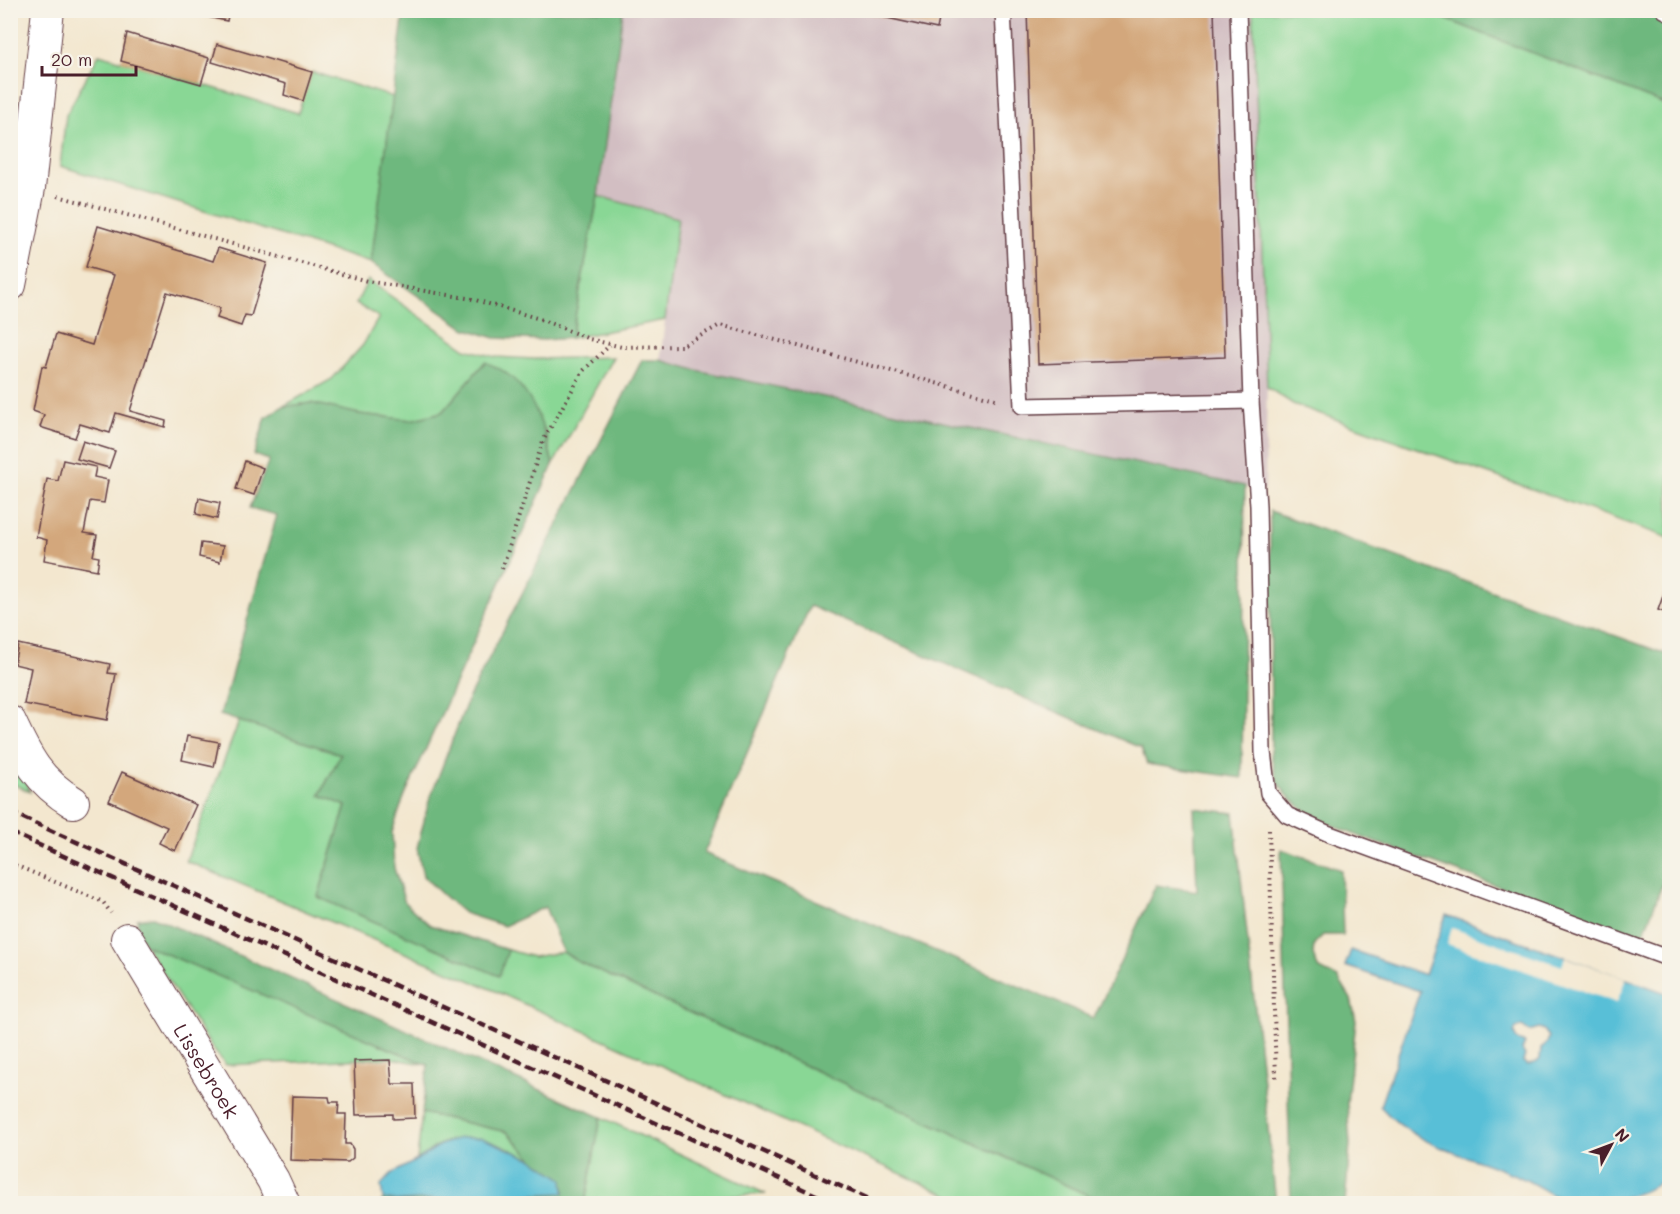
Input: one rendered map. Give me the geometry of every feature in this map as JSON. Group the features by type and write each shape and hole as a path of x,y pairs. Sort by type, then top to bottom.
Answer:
{"street":[{"path":"10,285 29,188 48,10"},
{"path":"10,722 27,757 40,776 55,791 73,802"},
{"name":"Lissebroek","path":"127,939 273,1180 284,1203"}],"lane":[{"path":"1003,10 1022,406 1251,402"},
{"path":"1238,10 1251,402 1258,506 1263,752 1268,793 1287,815 1327,834 1670,959"},
{"path":"1664,10 1670,13"}],"path":[{"path":"29,188 367,281 472,299 540,319 589,339 622,347 682,346 720,325 1022,406"},
{"path":"502,569 543,441 582,371 610,344"},
{"path":"1268,793 1276,1080"},
{"path":"10,863 104,902 127,939"}],"shaded area":[{"path":"623,11 1253,11 1267,387 1265,491 696,370 660,360 678,219 598,196"}],"green space":[{"path":"404,11 623,11 598,196 571,338 544,340 495,338 464,328 371,263"},
{"path":"1253,11 1425,11 1669,106 1669,538 1293,404 1267,387"},
{"path":"1425,11 1669,11 1669,106"},
{"path":"99,54 298,113 312,72 393,97 371,263 60,166 66,115"},
{"path":"598,196 678,218 665,320 571,338"},
{"path":"368,280 466,349 496,357 534,359 613,357 553,465 545,429 485,362 442,412 411,420 359,414 311,403 282,407 332,379 363,345 379,317 356,304"},
{"path":"642,360 660,360 696,370 1245,486 1242,778 1147,764 1141,748 810,606 704,853 1094,1018 1156,885 1197,891 1194,808 1234,813 1276,1203 1105,1203 579,962 563,952 545,907 504,926 464,913 423,876 417,848 429,801 468,699"},
{"path":"485,362 506,373 525,392 543,427 553,465 403,800 392,832 394,868 405,903 430,925 508,950 499,976 318,897 346,806 320,795 341,754 220,715 277,515 250,508 269,460 254,455 266,417 282,407 311,403 359,414 411,420 442,412"},
{"path":"1270,511 1669,655 1669,867 1642,938 1327,823 1296,804 1287,795 1278,782 1271,754"},
{"path":"239,721 341,754 320,794 346,805 318,897 498,975 508,950 533,957 563,952 579,962 1105,1203 966,1203 493,990 186,861"},
{"path":"11,749 30,792 11,783"},
{"path":"1281,849 1341,870 1343,935 1323,935 1314,944 1313,955 1318,968 1338,978 1351,999 1356,1021 1347,1103 1350,1144 1345,1203 1291,1203"},
{"path":"153,917 601,1117 585,1203 381,1203 383,1199 400,1201 564,1193 563,1180 534,1160 507,1132 422,1113 428,1065 145,945 139,933 137,919"},
{"path":"145,945 428,1065 391,1058 226,1065 212,1048"},
{"path":"422,1113 507,1132 534,1160 488,1141 465,1138 441,1144 417,1160"},
{"path":"601,1117 766,1194 585,1203"}],"water":[{"path":"1446,915 1669,994 1669,1172 1665,1177 1653,1187 1620,1198 1596,1203 1569,1202 1507,1171 1430,1143 1395,1121 1380,1106 1420,991 1345,966 1351,950 1425,975","holes":["1522,1026 1529,1031 1539,1028 1544,1030 1549,1037 1547,1043 1541,1048 1540,1059 1528,1065 1523,1062 1525,1055 1522,1050 1525,1043 1517,1040 1514,1033 1516,1028"]},
{"path":"459,1138 482,1138 534,1160 563,1179 564,1193 400,1201 383,1199 381,1185 391,1174 440,1145"}],"pier":[{"path":"1452,928 1562,966 1565,957 1626,978 1617,1003 1447,944"}],"building":[{"path":"194,10 229,10 227,21 193,14"},
{"path":"851,10 941,10 937,29"},
{"path":"1027,10 1214,10 1225,357 1038,364"},
{"path":"127,33 209,58 201,84 121,61"},
{"path":"217,44 312,72 303,101 284,95 286,84 212,62"},
{"path":"98,226 213,261 218,248 267,263 251,316 245,315 241,326 217,318 220,308 167,292 130,411 166,421 165,427 116,413 110,433 80,424 75,438 40,427 44,415 33,411 42,366 46,367 56,334 92,345 114,275 86,267"},
{"path":"83,441 115,451 109,468 77,459"},
{"path":"63,460 96,467 94,477 108,480 104,503 90,501 84,533 97,535 93,556 99,557 97,570 44,560 47,540 36,537 47,479 58,481"},
{"path":"245,461 263,468 254,495 236,489"},
{"path":"199,498 220,503 217,519 196,514"},
{"path":"201,543 223,546 220,562 199,557"},
{"path":"1667,585 1670,586 1670,614 1658,610"},
{"path":"18,644 110,664 108,673 116,674 107,720 24,704 31,668 14,664"},
{"path":"187,736 219,742 214,767 182,760"},
{"path":"122,772 196,805 175,851 159,843 167,827 109,801"},
{"path":"390,1060 392,1084 414,1084 415,1118 393,1119 393,1114 356,1115 354,1061"},
{"path":"292,1096 329,1097 330,1102 339,1102 338,1114 346,1114 345,1144 350,1144 353,1149 353,1158 348,1162 290,1160"}],"railway":[{"path":"10,812 880,1204"},
{"path":"10,832 836,1204"}]}
